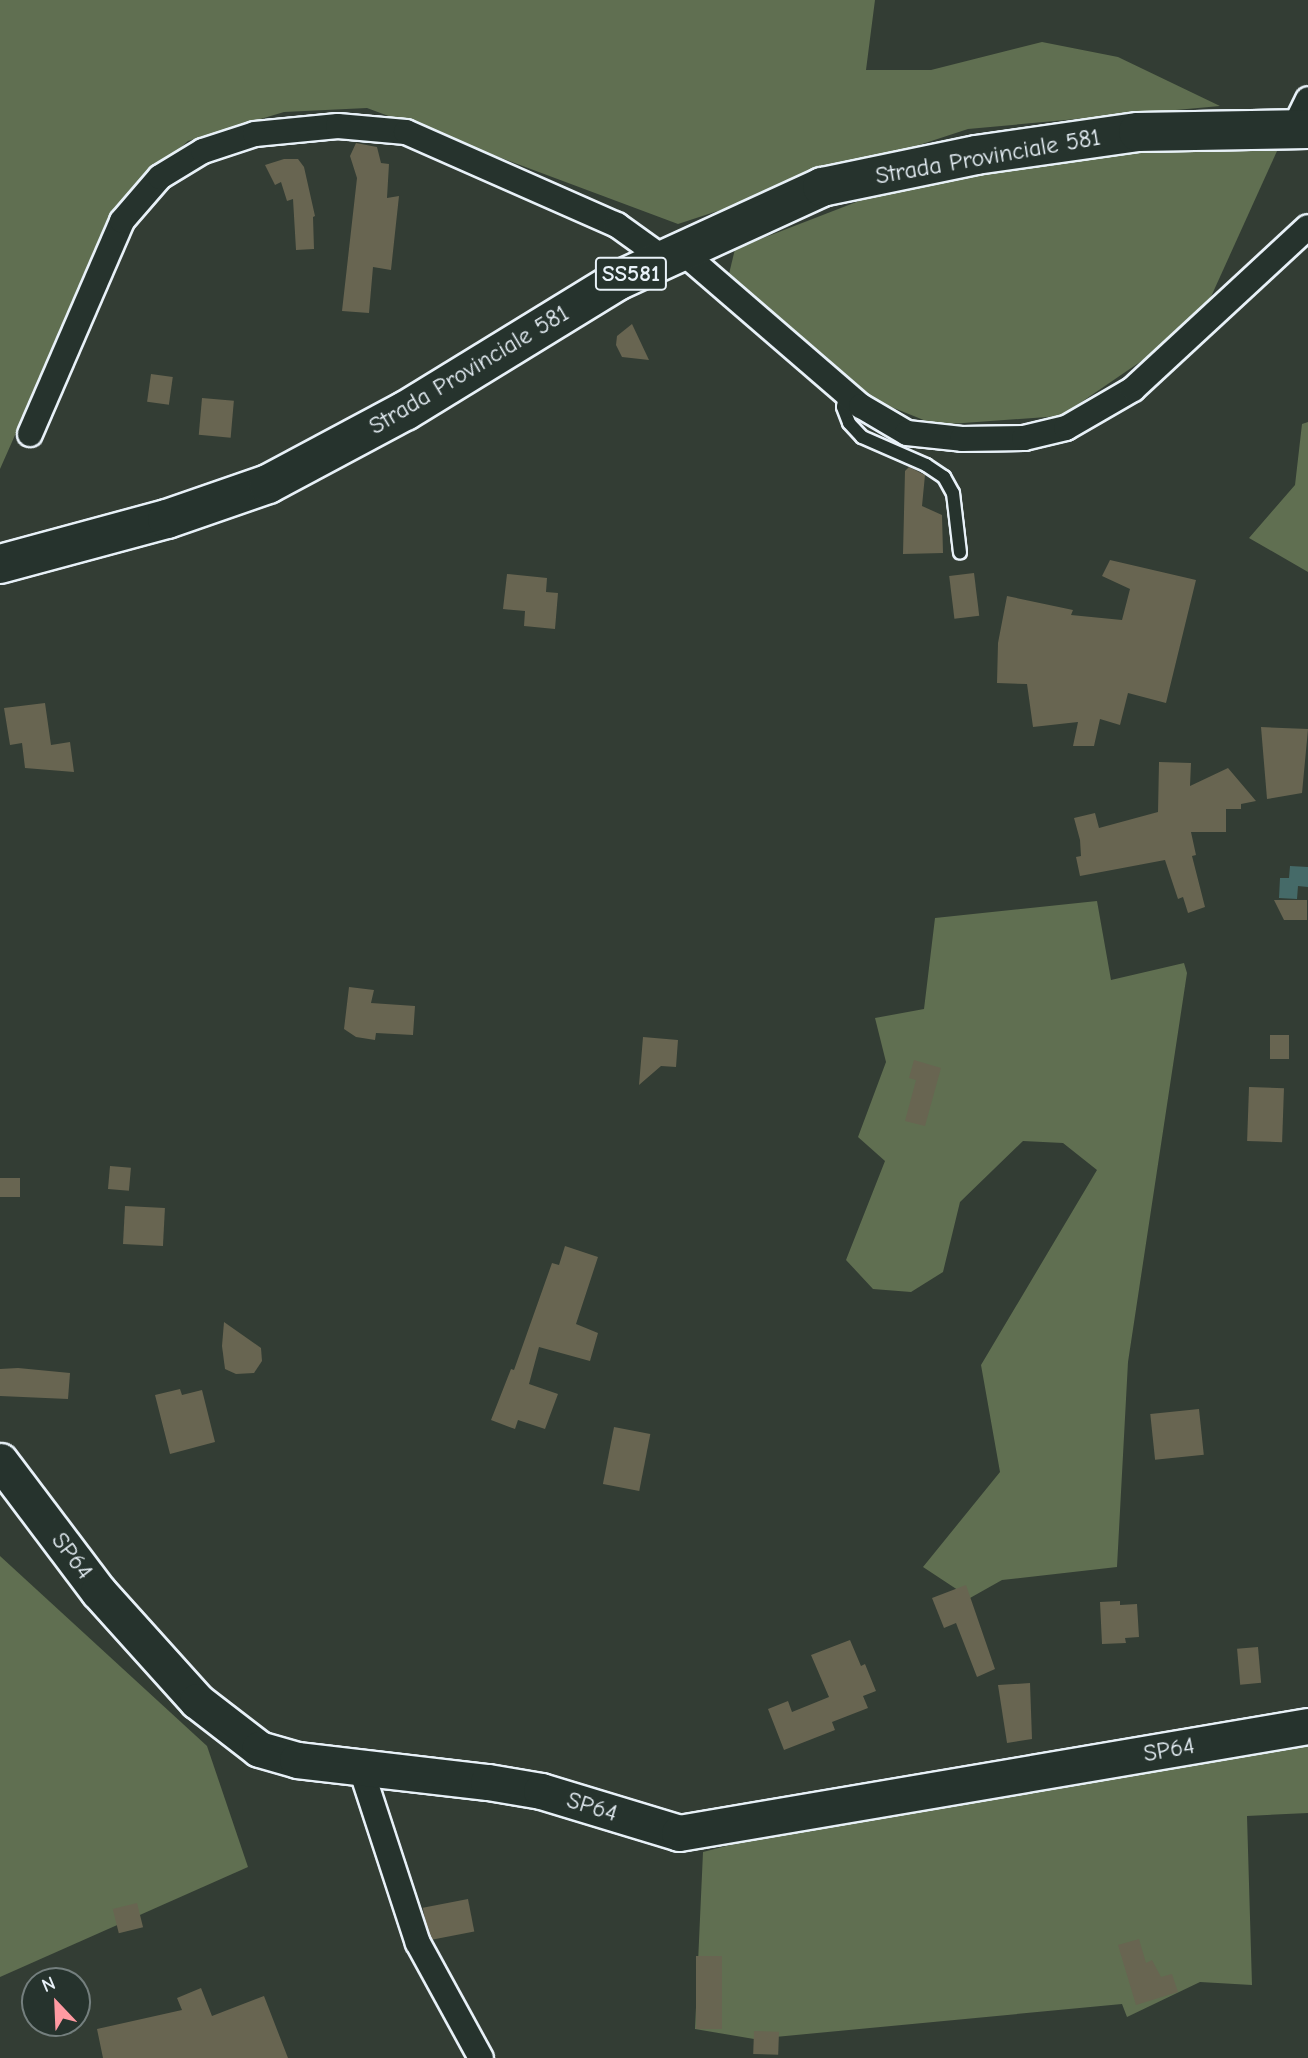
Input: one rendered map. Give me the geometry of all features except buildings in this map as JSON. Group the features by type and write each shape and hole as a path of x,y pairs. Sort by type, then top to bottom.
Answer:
{"main road":[{"name":"Strada Provinciale 581","path":"0,564 167,519 268,484 405,411 617,281 822,187 976,155 1138,132 1303,119"}],"street":[{"path":"30,434 122,221 160,177 204,151 255,134 338,126 406,132 617,225 672,254 845,393 906,433 962,439 1024,438 1066,428 1133,388 1308,227"},
{"name":"SP64","path":"0,1461 98,1591 197,1701 259,1749 297,1760 541,1791 679,1833 1308,1727"},
{"path":"359,1766 418,1943 481,2058"}],"lane":[{"path":"845,393 843,407 849,423 862,438 926,465 944,477 953,493 960,553"}],"green space":[{"path":"0,0 875,0 866,70 931,70 1042,42 1118,57 1220,106 968,129 678,224 367,108 284,112 188,141 117,205 0,469"},
{"path":"1091,150 1277,151 1200,321 1061,416 936,425 874,400 729,274 735,249 908,182"},
{"path":"1308,422 1308,572 1249,538 1295,485 1302,424"},
{"path":"1097,901 1111,980 1184,963 1187,973 1128,1362 1117,1567 1002,1580 970,1598 923,1567 1000,1472 981,1365 1097,1170 1063,1143 1023,1141 960,1202 943,1272 911,1292 873,1289 846,1260 885,1161 858,1137 886,1062 875,1018 924,1009 935,918"},
{"path":"0,1556 207,1746 248,1867 0,1977"},
{"path":"1308,1738 1308,1813 1247,1816 1252,1985 1200,1982 1127,2017 1122,2004 754,2039 695,2029 703,1852 959,1786"}],"water":[{"path":"1290,866 1308,867 1308,887 1298,886 1297,899 1279,898 1280,878 1289,878"}]}
